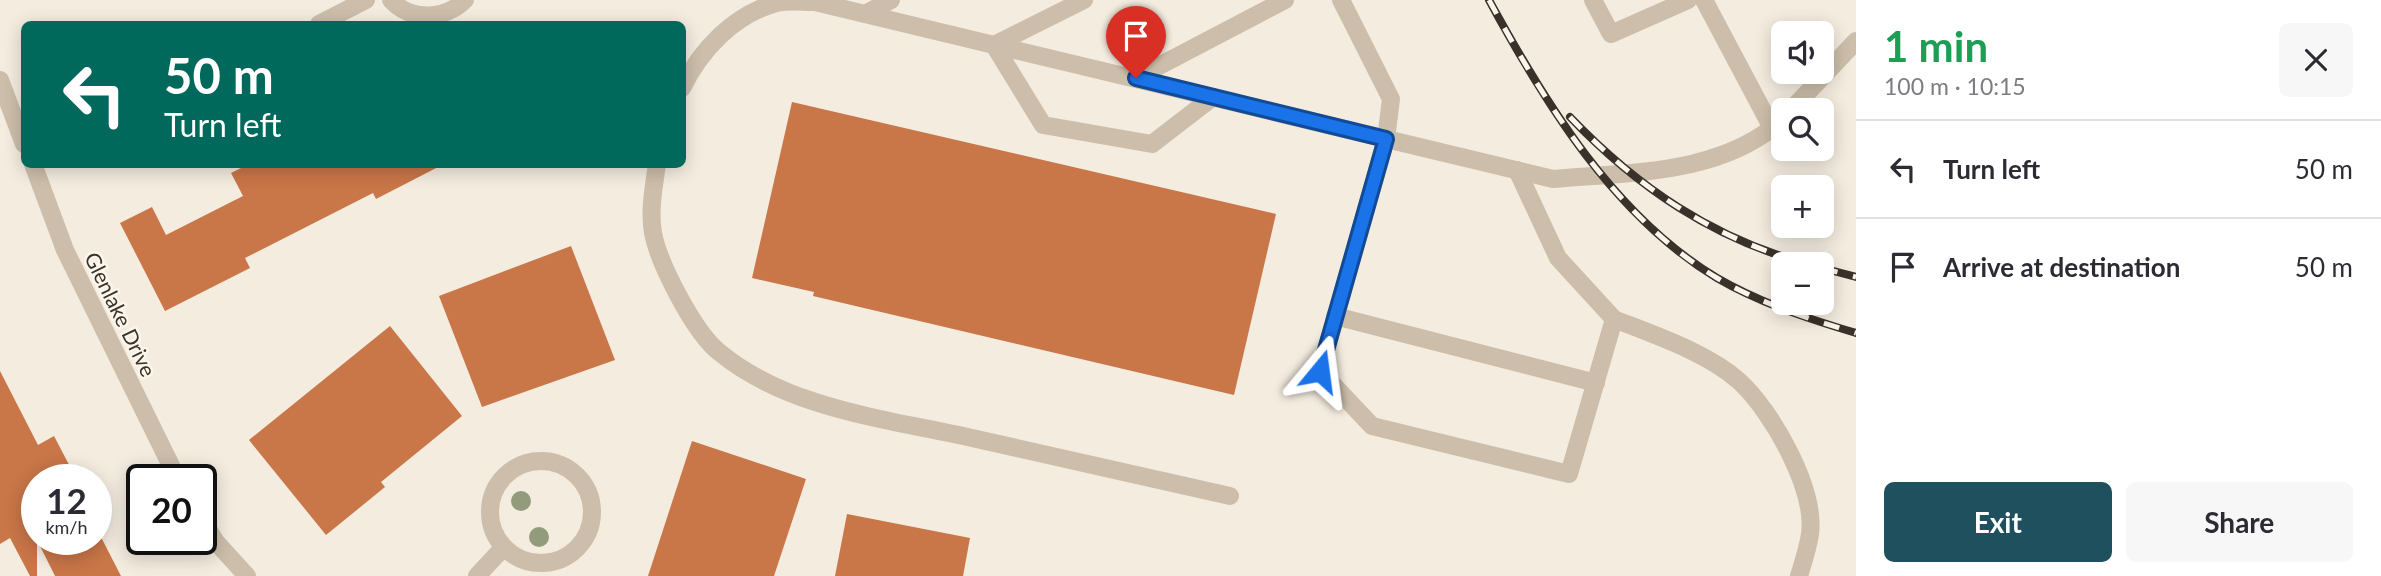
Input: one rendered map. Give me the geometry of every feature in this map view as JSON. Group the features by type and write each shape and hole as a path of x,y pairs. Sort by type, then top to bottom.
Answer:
{"street":[{"path":"325,21 366,0"},
{"path":"391,0 410,13 427,16 444,13 465,0"},
{"path":"865,14 891,0"},
{"path":"994,45 1084,0"},
{"path":"1136,78 1285,0"},
{"path":"1341,0 1391,99 1386,139 1320,371 1372,426 1569,474 1614,318"},
{"path":"1594,0 1611,34 1688,0"},
{"path":"1704,0 1771,114"},
{"path":"686,82 708,47 737,21 778,2 815,2 1553,179 1672,169 1720,156 1771,127"},
{"path":"1802,98 1856,41"},
{"path":"994,45 1043,125 1152,144 1213,97"},
{"path":"0,80 21,136"},
{"name":"Glenlake Drive","path":"34,168 65,250 170,464"},
{"path":"656,168 652,196 653,232 665,269 685,307 716,351 758,380 834,408 1230,496"},
{"path":"1517,170 1558,258 1614,318 1685,347 1739,381 1772,422 1803,477 1811,533 1799,576"},
{"path":"1335,316 1596,383"},
{"path":"539,461 555,463 570,470 582,481 590,496 592,513 589,530 581,545 568,556 551,563 534,563 518,558 504,547 495,533 491,517 492,501 498,485 509,473 523,464 539,461"},
{"path":"217,543 247,576"},
{"path":"477,576 504,547"}],"building":[{"path":"792,102 1276,214 1234,395 813,296 814,292 752,278"},
{"path":"241,168 436,168 376,199 373,193 245,258 250,268 165,311 120,223 152,207 166,235 243,196 231,173"},
{"path":"571,246 615,360 482,407 439,296"},
{"path":"390,326 462,416 381,482 385,487 326,535 249,440"},
{"path":"0,371 38,445 54,436 69,464 21,464 21,555 37,555 37,576 30,576 10,538 0,544"},
{"path":"692,441 806,479 774,576 648,576"},
{"path":"847,514 970,538 963,576 835,576"},
{"path":"44,555 110,555 121,576 55,576"}],"railway":[{"path":"1489,0 1534,78 1585,154 1614,190 1646,223 1680,252 1733,287 1785,310 1856,333"},
{"path":"1570,117 1622,166 1678,207 1709,225 1771,252"},
{"path":"1834,271 1856,277"}],"route":[{"path":"1136,78 1386,139 1320,371"}]}
